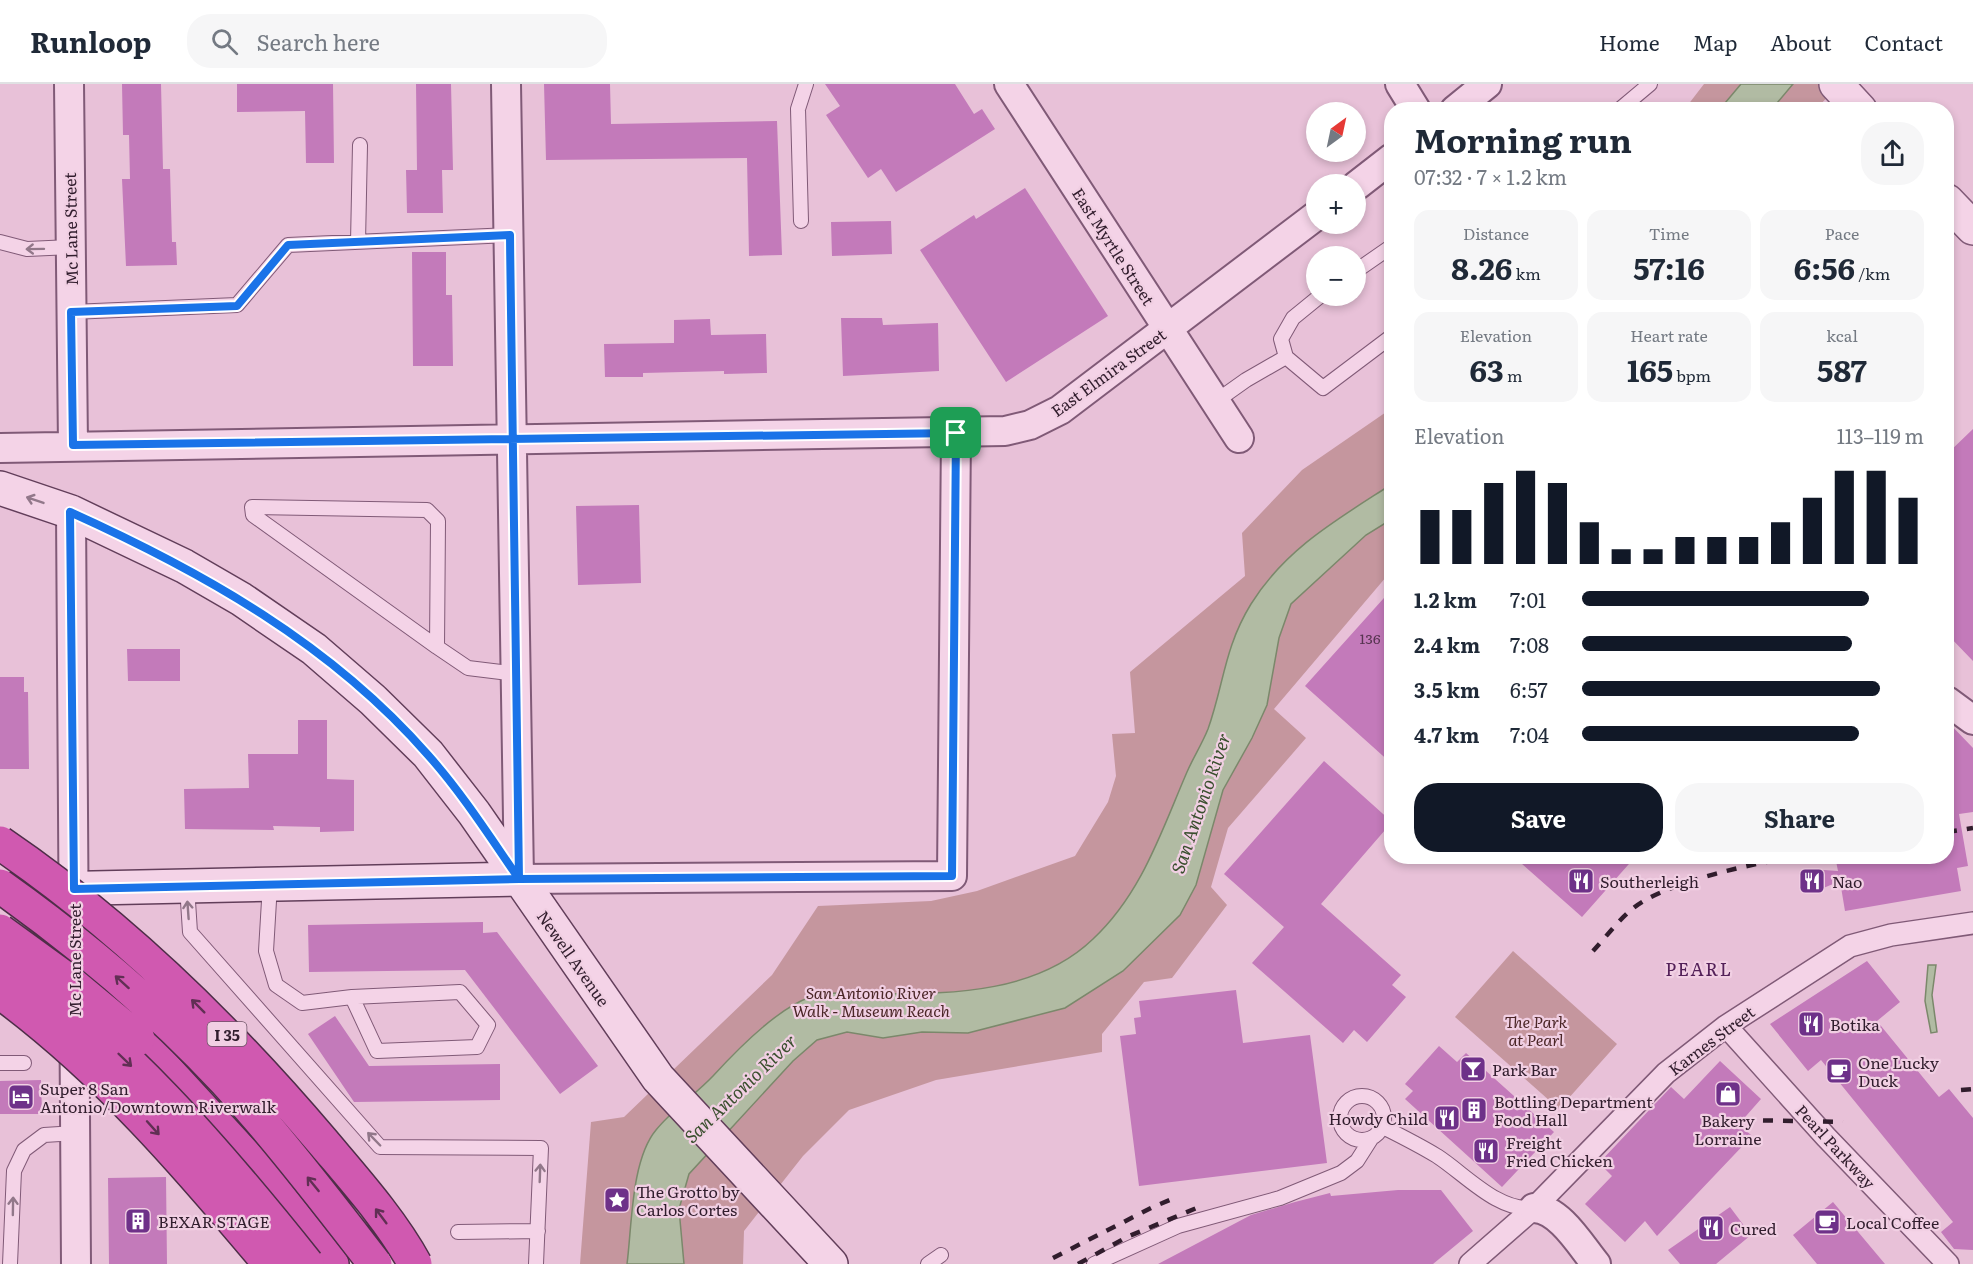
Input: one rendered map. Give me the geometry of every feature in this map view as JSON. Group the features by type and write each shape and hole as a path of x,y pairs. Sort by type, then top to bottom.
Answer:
{"highway":[{"name":"I 35","path":"0,843 136,948 234,1041 346,1170 415,1264"},
{"name":"I 35","path":"0,886 106,968 213,1068 317,1188 375,1264"},
{"path":"0,931 62,976 138,1039 255,1166 332,1264"},
{"path":"0,956 66,1006 179,1112 241,1181 307,1264"},
{"path":"0,992 91,1066 147,1121 270,1264"}],"main road":[{"path":"1954,208 1973,228"},
{"name":"Newell Avenue","path":"0,488 70,512 194,571 241,599 314,649 373,700 428,754 474,813 658,1078 831,1264"},
{"path":"0,890 519,879"}],"street":[{"name":"Mc Lane Street","path":"69,84 73,445"},
{"path":"506,84 518,674 519,879 952,876 956,433"},
{"name":"East Myrtle Street","path":"1009,84 1239,438"},
{"path":"1400,84 1411,102"},
{"path":"1465,102 1487,84"},
{"path":"1366,178 1384,164"},
{"name":"East Elmira Street","path":"0,448 1005,431 1030,425 1060,410 1306,223"},
{"name":"Mc Lane Street","path":"70,512 76,1264"},
{"path":"1954,706 1973,720"},
{"name":"Karnes Street","path":"1470,1264 1534,1208 1666,1073 1726,1026 1850,946 1891,935 1973,923"},
{"name":"Pearl Parkway","path":"1726,1026 1826,1137 1948,1264"},
{"path":"1534,1208 1542,1209 1557,1219 1596,1264"}],"lane":[{"path":"801,222 798,110 807,84"},
{"path":"1629,102 1650,84"},
{"path":"358,242 360,145"},
{"path":"71,312 237,306 288,245 510,235"},
{"path":"0,242 27,249 71,247"},
{"path":"1366,264 1384,252"},
{"path":"1308,306 1293,318 1281,339 1286,357 1323,388 1384,342"},
{"path":"1215,402 1246,380 1286,357"},
{"path":"437,647 438,522 427,510 252,507 253,514 437,647 468,668 518,674"},
{"path":"270,884 266,951 276,985 302,1002 352,998 460,992 488,1024 477,1047 377,1051 352,998"},
{"path":"187,886 190,932 380,1147 541,1148 536,1264"},
{"path":"0,1063 24,1063"},
{"path":"1094,1264 1178,1226 1280,1198 1341,1173 1357,1161 1371,1139 1383,1127 1382,1110 1378,1103 1362,1096 1346,1103 1340,1119 1342,1127 1354,1139 1371,1139"},
{"path":"1383,1127 1437,1156 1500,1201 1524,1209 1534,1208"},
{"path":"10,1264 14,1171 24,1150 44,1135 76,1133"},
{"path":"458,1232 538,1231"},
{"path":"928,1264 941,1255"}],"green space":[{"path":"1704,84 1840,84 1823,102 1690,102"},
{"name":"San Antonio River Walk - Museum Reach","path":"1384,414 1384,579 1274,709 1306,738 1228,828 1211,887 1227,905 1172,978 1144,982 1102,1034 1102,1052 936,1080 849,1110 803,1156 744,1231 743,1264 580,1264 591,1122 624,1117 772,975 818,906 931,901 977,891 1075,856 1108,802 1116,776 1112,734 1135,733 1130,672 1245,576 1242,533 1302,470"},
{"name":"The Park at Pearl","path":"1513,951 1617,1044 1559,1109 1455,1017"}],"water":[{"path":"1741,84 1793,84 1778,102 1726,102"},
{"name":"San Antonio River","path":"1384,489 1384,524 1366,535 1291,604 1279,638 1267,705 1252,738 1223,790 1196,885 1180,915 1123,971 1065,1008 968,1033 922,1032 883,1038 847,1032 817,1040 793,1061 689,1174 679,1209 684,1264 627,1264 637,1176 648,1143 656,1130 758,1031 785,1010 811,997 829,994 967,991 1021,980 1071,957 1093,939 1125,902 1149,861 1208,729 1235,636 1251,604 1280,567 1314,536"},
{"path":"1928,965 1936,965 1932,995 1937,1032 1931,1033 1925,1001"}],"building":[{"path":"122,84 161,84 163,169 170,169 172,242 176,242 177,265 126,266 122,179 130,179 129,135 123,135"},
{"path":"237,84 333,84 334,163 306,163 305,111 237,112"},
{"path":"416,84 451,84 453,170 442,170 443,213 407,213 406,170 417,170"},
{"path":"544,84 610,84 611,124 777,121 782,255 749,256 747,158 546,160"},
{"path":"825,84 955,84 974,114 982,109 995,129 896,192 881,169 868,178 826,115 840,106"},
{"path":"1025,188 1108,316 1006,382 920,250 974,215 976,219"},
{"path":"891,221 892,254 832,256 831,222"},
{"path":"412,252 446,252 446,295 452,295 453,366 413,366"},
{"path":"841,318 882,318 883,325 938,323 939,371 843,376"},
{"path":"710,319 711,335 766,334 767,373 724,374 724,371 643,373 643,377 605,377 604,344 674,343 674,320"},
{"path":"1973,429 1973,661 1954,641 1954,447"},
{"path":"639,505 641,583 578,585 576,506"},
{"path":"1384,598 1384,757 1305,686"},
{"path":"127,649 180,649 180,681 128,681"},
{"path":"0,677 24,677 24,692 28,692 29,769 0,769"},
{"path":"298,720 327,720 327,779 354,780 354,831 320,832 320,827 273,826 274,830 185,829 184,789 249,788 248,754 298,754"},
{"path":"1954,728 1973,748 1973,812 1959,814 1968,866 1957,868 1961,891 1845,911 1840,881 1814,892 1805,890 1800,882 1802,874 1810,869 1838,871 1837,864 1954,864"},
{"path":"1324,761 1384,815 1384,831 1321,904 1401,975 1392,985 1406,997 1367,1042 1354,1030 1343,1043 1252,963 1284,927 1224,874"},
{"path":"1522,864 1629,864 1582,917"},
{"path":"483,922 483,933 497,932 598,1066 560,1094 465,970 309,972 308,925"},
{"path":"1867,961 1900,1002 1877,1021 1939,1097 1949,1089 1973,1118 1973,1250 1954,1249 1941,1232 1953,1222 1821,1060 1808,1071 1770,1024"},
{"path":"1236,990 1243,1043 1310,1035 1327,1163 1139,1186 1120,1036 1136,1034 1134,1018 1141,1017 1139,1001"},
{"path":"335,1016 369,1066 500,1064 500,1100 354,1102 308,1034"},
{"name":"Bottling Department Food Hall","path":"1439,1046 1457,1062 1466,1053 1554,1132 1502,1187 1405,1099 1413,1091 1405,1084"},
{"path":"1720,1061 1761,1099 1739,1124 1752,1136 1657,1236 1645,1221 1625,1242 1585,1204 1612,1176 1599,1163 1671,1087 1684,1099"},
{"name":"Super 8 San Antonio/Downtown Riverwalk","path":"41,1080 42,1114 0,1114 0,1081"},
{"name":"BEXAR STAGE","path":"166,1177 167,1264 109,1264 108,1178"},
{"path":"1398,1190 1441,1190 1473,1231 1433,1264 1158,1264 1251,1215 1330,1193 1331,1196"},
{"path":"1833,1202 1885,1264 1817,1264 1793,1235"},
{"name":"Cured","path":"1730,1207 1751,1235 1716,1264 1680,1264 1668,1250"}],"railway":[{"path":"1954,831 1973,828"},
{"path":"1593,951 1631,910 1646,900 1687,882 1755,864"},
{"path":"1961,1090 1973,1089"},
{"path":"1743,1120 1843,1122"},
{"path":"1053,1258 1177,1197"},
{"path":"1078,1264 1127,1237 1199,1207"}],"place":[{"name":"Southerleigh","path":"1581,881"},
{"name":"Nao","path":"1812,881"},
{"name":"Botika","path":"1811,1024"},
{"name":"Park Bar","path":"1473,1069"},
{"name":"One Lucky Duck","path":"1839,1071"},
{"name":"Bakery Lorraine","path":"1728,1094"},
{"name":"Super 8 San Antonio/Downtown Riverwalk","path":"21,1097"},
{"name":"Bottling Department Food Hall","path":"1474,1110"},
{"name":"Howdy Child","path":"1447,1118"},
{"name":"Freight Fried Chicken","path":"1486,1151"},
{"name":"The Grotto by Carlos Cortes","path":"617,1200"},
{"name":"BEXAR STAGE","path":"138,1221"},
{"name":"Local Coffee","path":"1827,1222"},
{"name":"Cured","path":"1711,1228"}],"district":[{"name":"PEARL","path":"1699,968"}],"route":[{"path":"956,433 512,438 73,445 71,312 237,306 288,245 510,235 511,397 512,438 513,474 518,674 519,879 474,813 428,754 373,700 314,649 241,599 184,566 70,512 74,889 519,879 952,876 956,433"}]}
